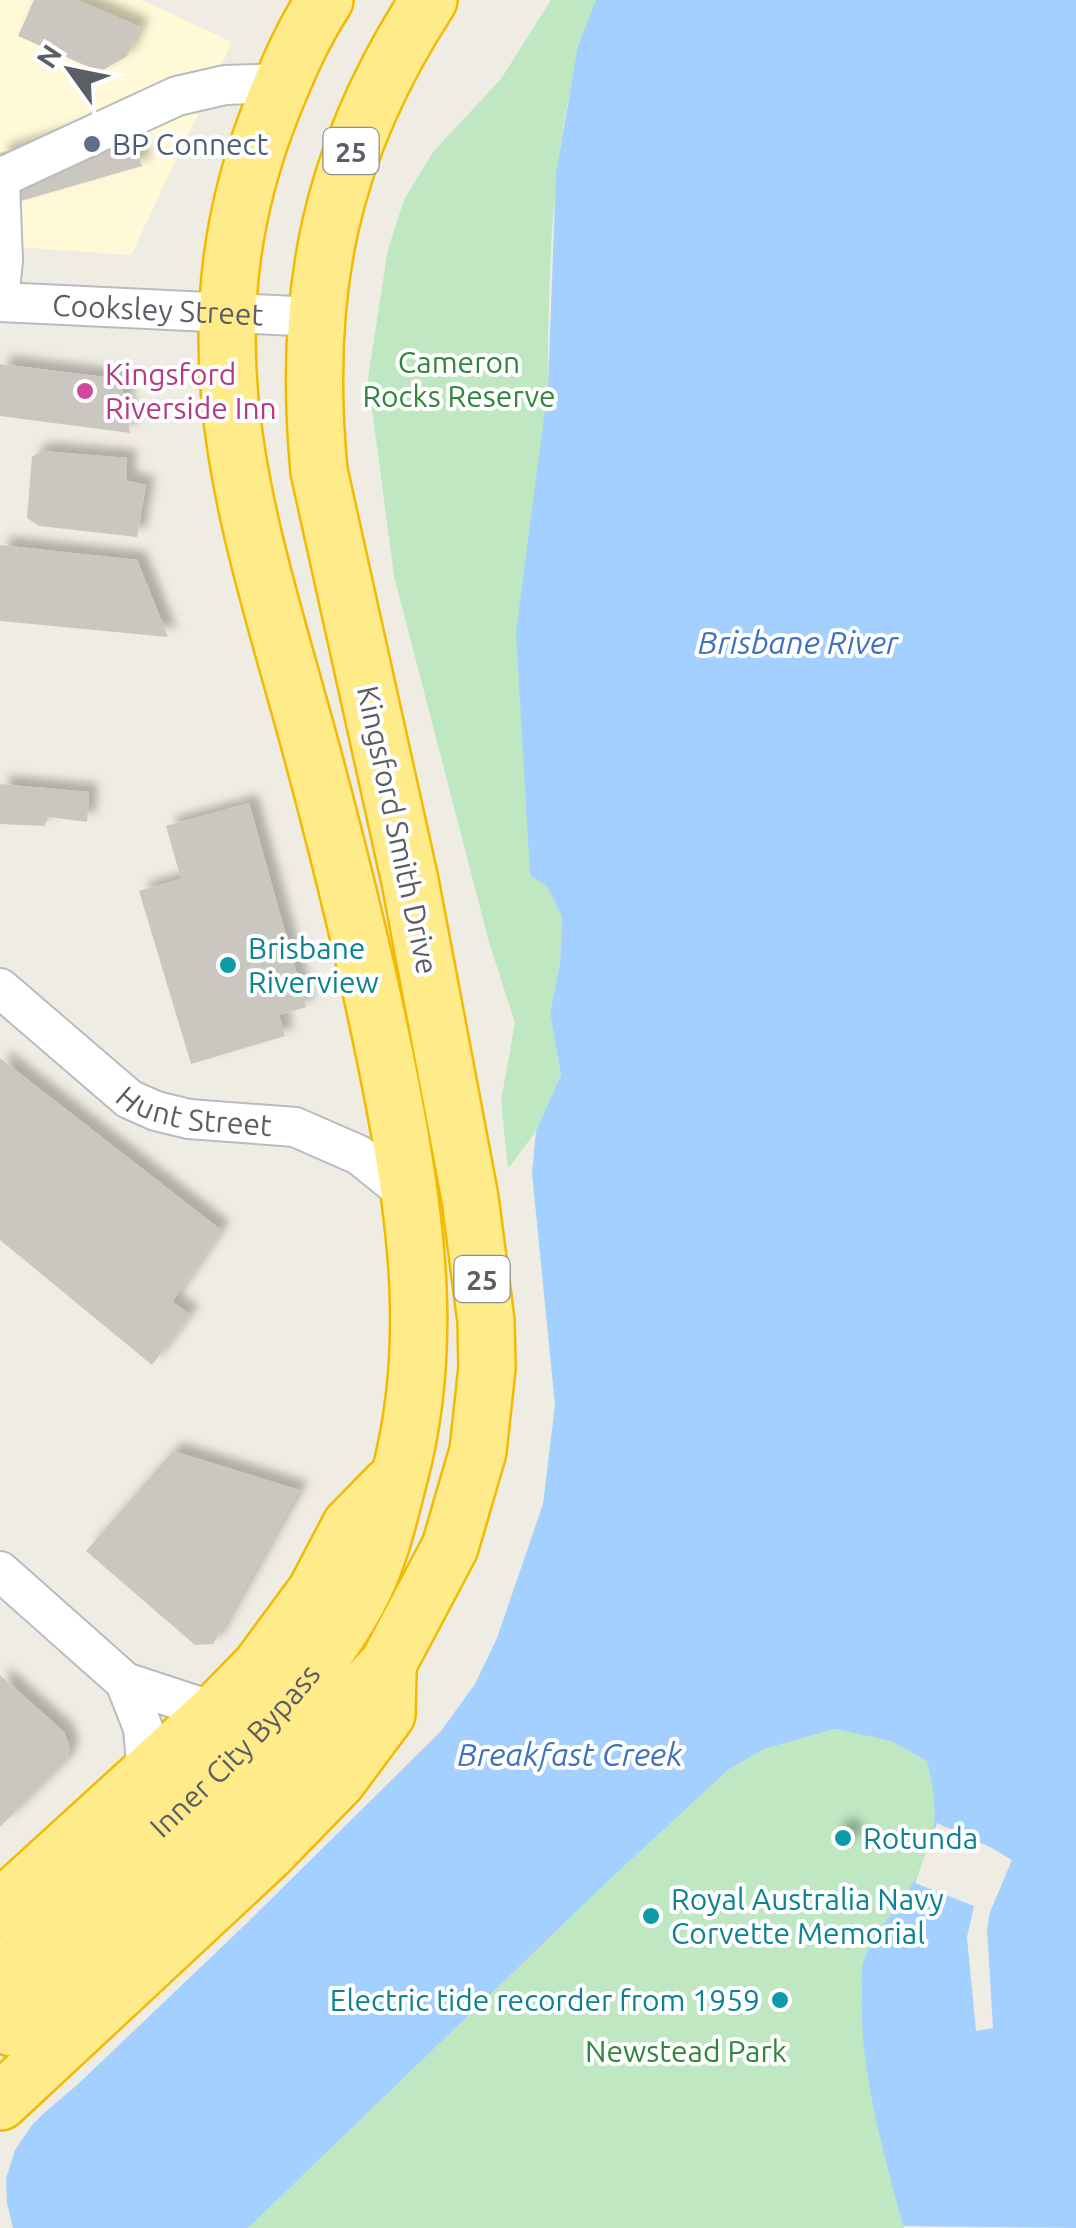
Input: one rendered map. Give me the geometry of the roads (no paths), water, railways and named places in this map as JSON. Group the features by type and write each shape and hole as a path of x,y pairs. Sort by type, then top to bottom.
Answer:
{"highway":[{"name":"Kingsford Smith Drive","path":"325,0 282,83 262,132 240,212 227,314 227,386 239,480 358,932 410,1197 421,1328 414,1410 400,1476"},
{"name":"Kingsford Smith Drive","path":"388,1664 432,1586 464,1504 478,1451 483,1410 486,1320 457,1124 414,900 319,471 314,424 316,316 329,230 354,140 386,68 429,0"},
{"name":"Inner City Bypass","path":"0,1975 233,1757 312,1672 378,1561 400,1476"},
{"path":"0,1909 216,1712 286,1636 326,1575 350,1526 400,1476"},
{"name":"Inner City Bypass","path":"12,2028 290,1769 388,1664"},
{"name":"25","path":"0,2102 266,1854 338,1780 387,1714 388,1664"}],"street":[{"path":"0,288 4,261 0,180 177,96 226,85 282,83"},
{"name":"Cooksley Street","path":"0,302 316,316"},
{"name":"Hunt Street","path":"0,988 129,1099 156,1111 190,1118 295,1128 359,1155 410,1197"},
{"path":"0,1572 125,1682 216,1712"},
{"path":"125,1682 143,1728 147,1775"}],"water":[{"name":"Brisbane River","path":"596,0 1076,0 1076,2228 903,2226 864,2052 862,1970 874,1940 911,1886 928,1852 934,1819 932,1782 927,1761 891,1741 835,1729 764,1749 728,1770 248,2228 0,2228 0,2150 77,2085 441,1731 475,1684 497,1638 543,1504 555,1405 532,1173 536,1131 561,1075 550,1013 560,963 562,917 547,886 530,875 516,632 548,387 556,173 578,46"}],"place":[{"name":"BP Connect","path":"92,144"},
{"name":"Kingsford Riverside Inn","path":"85,391"},
{"name":"Brisbane Riverview","path":"228,965"},
{"name":"Rotunda","path":"843,1838"},
{"name":"Royal Australia Navy Corvette Memorial","path":"651,1916"},
{"name":"Electric tide recorder from 1959","path":"780,2000"}],"park label":[{"name":"Cameron Rocks Reserve","path":"459,379"},
{"name":"Newstead Park","path":"686,2051"}],"water label":[{"name":"Breakfast Creek","path":"570,1754"}]}
